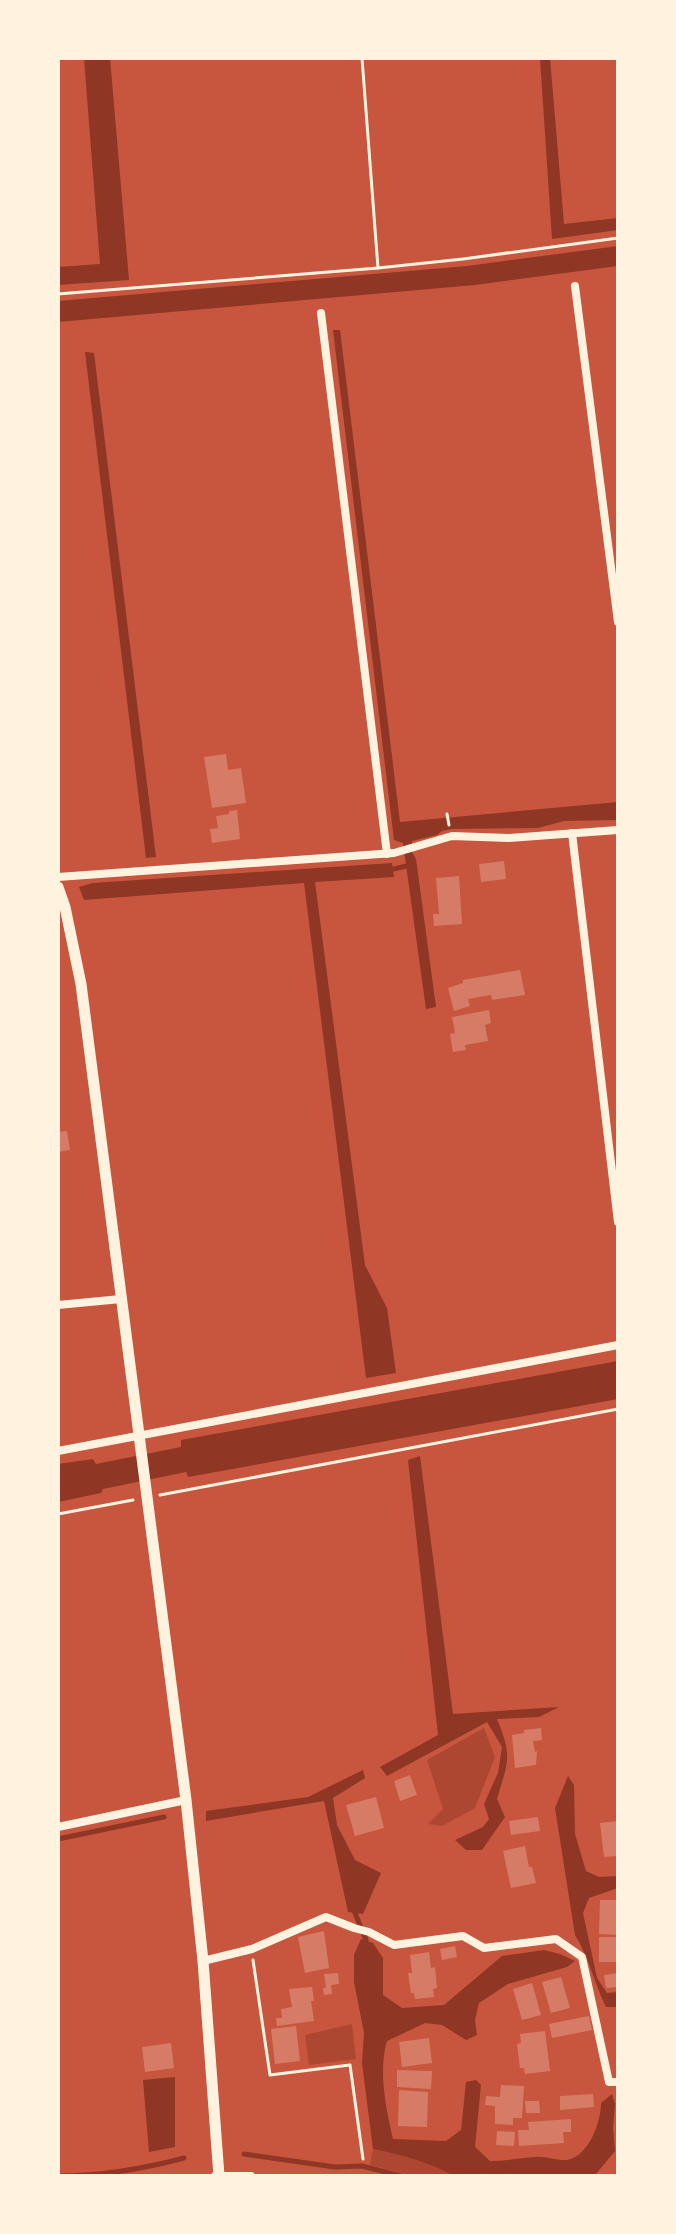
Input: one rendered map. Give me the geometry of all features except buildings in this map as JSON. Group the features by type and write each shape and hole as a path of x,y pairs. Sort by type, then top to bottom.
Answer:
{"street":[{"path":"575,286 618,622"},
{"path":"321,313 387,854"},
{"path":"58,877 387,854 452,836 509,838 618,830"},
{"path":"572,833 618,1222"},
{"path":"58,887 81,984 186,1800 203,1961 217,2176 251,2176"},
{"path":"58,1305 121,1299"},
{"path":"58,1451 618,1345"},
{"path":"58,1827 186,1800"},
{"path":"203,1961 252,1949 326,1917 369,1932 394,1945 463,1936 484,1948 556,1939 582,1957 609,2082 618,2082"}],"path":[{"path":"362,58 378,268"},
{"path":"58,294 378,268 618,238"},
{"path":"58,1514 618,1409"},
{"path":"252,1949 270,2075 350,2065 363,2159"}],"shaded area":[{"path":"84,58 110,58 129,280 58,285 58,267 100,264"},
{"path":"540,58 550,58 564,224 618,218 618,230 552,239"},
{"path":"618,246 618,266 475,285 58,322 58,301 467,266"},
{"path":"333,330 340,330 400,822 618,802 618,820 564,821 538,828 452,829 412,841 436,1007 426,1009 403,843 394,840"},
{"path":"85,352 94,353 156,857 146,858"},
{"path":"392,863 394,877 315,882 365,1265 387,1308 396,1373 366,1378 304,883 84,900 79,887 93,883"},
{"path":"618,1361 618,1399 188,1477 186,1472 58,1502 58,1464 93,1459 96,1464 181,1447 181,1440"},
{"path":"420,1456 453,1714 559,1707 539,1717 497,1719 507,1751 497,1799 505,1817 482,1850 466,1850 455,1840 483,1827 489,1819 484,1804 498,1773 502,1747 487,1722 387,1776 380,1767 438,1735 408,1460"},
{"path":"484,1728 495,1757 475,1808 442,1826 428,1824 443,1809 427,1760"},
{"path":"363,1770 365,1778 333,1798 337,1825 355,1860 381,1873 363,1914 348,1912 324,1801 206,1821 206,1811 308,1797"},
{"path":"568,1776 574,1785 575,1834 586,1871 599,1877 618,1876 618,1888 589,1898 583,1913 597,1978 607,1993 618,1992 618,2007 606,2007 575,1935 555,1808"},
{"path":"361,1939 373,1943 383,1958 383,1995 402,2008 444,2005 502,1956 544,1950 575,1961 567,1967 508,1984 479,2003 475,2020 477,2035 466,2040 442,2025 425,2023 387,2041 383,2065 384,2090 393,2139 446,2141 461,2130 466,2082 476,2080 481,2085 475,2147 490,2161 539,2157 567,2160 575,2157 592,2137 601,2103 612,2094 615,2104 615,2151 596,2174 454,2176 415,2160 373,2149 362,2063 364,2033 354,1982 354,1955"},
{"path":"352,2024 356,2059 309,2065 305,2035"},
{"path":"175,2077 175,2147 149,2152 143,2080"},
{"path":"373,2149 415,2160 454,2176 414,2176 370,2165"}],"waterway":[{"path":"389,870 411,865"},
{"path":"58,1839 164,1817"},
{"path":"355,1913 366,1940"},
{"path":"244,2154 335,2167 362,2166 401,2176"},
{"path":"58,2176 122,2171 184,2158"}]}
